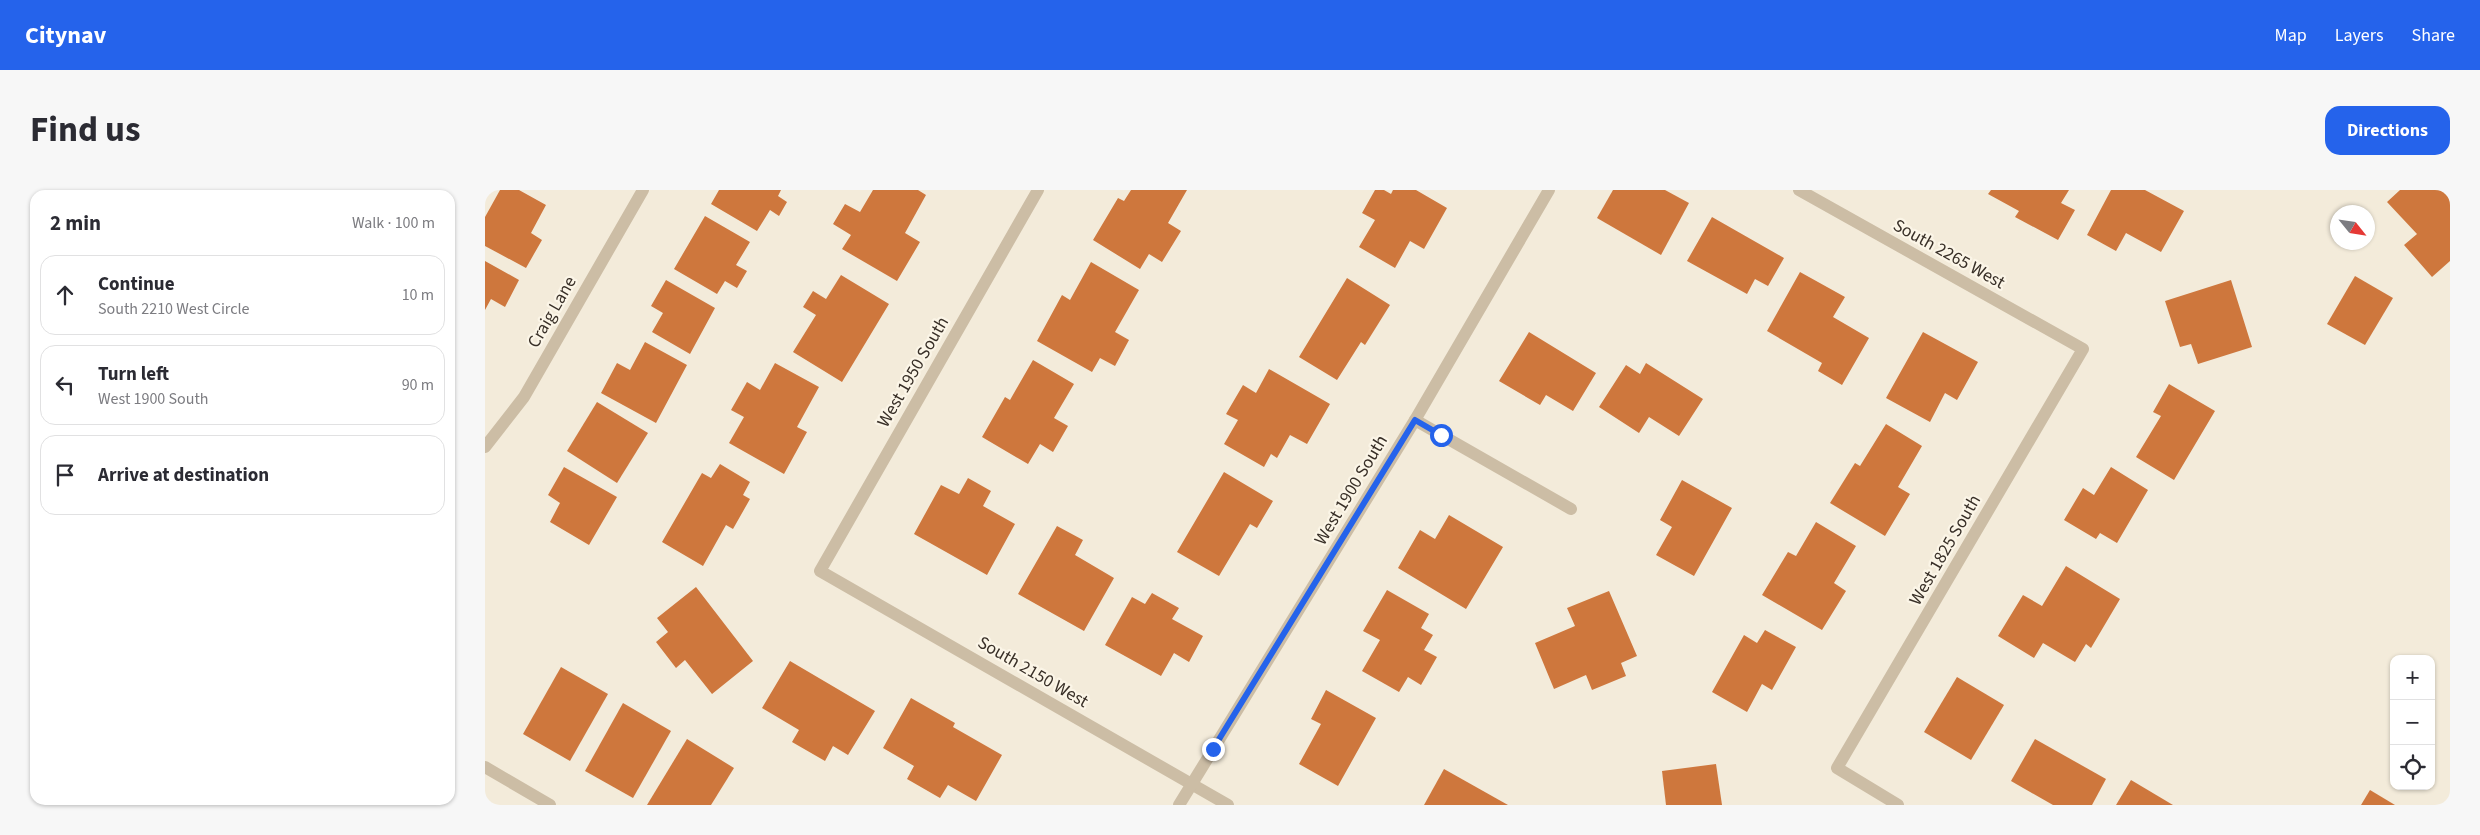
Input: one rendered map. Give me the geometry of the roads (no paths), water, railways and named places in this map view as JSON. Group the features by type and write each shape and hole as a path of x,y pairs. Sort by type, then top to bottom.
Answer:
{"street":[{"name":"Craig Lane","path":"485,447 524,397 643,190"},
{"name":"West 1950 South","path":"819,571 1037,190"},
{"name":"West 1900 South","path":"1179,805 1415,420 1549,190"},
{"name":"South 2265 West","path":"1799,190 2083,349"},
{"name":"West 1825 South","path":"1898,805 1837,768 2083,349"},
{"path":"1415,420 1571,509"},
{"name":"South 2150 West","path":"819,571 1228,805"},
{"path":"485,767 550,805"}]}
